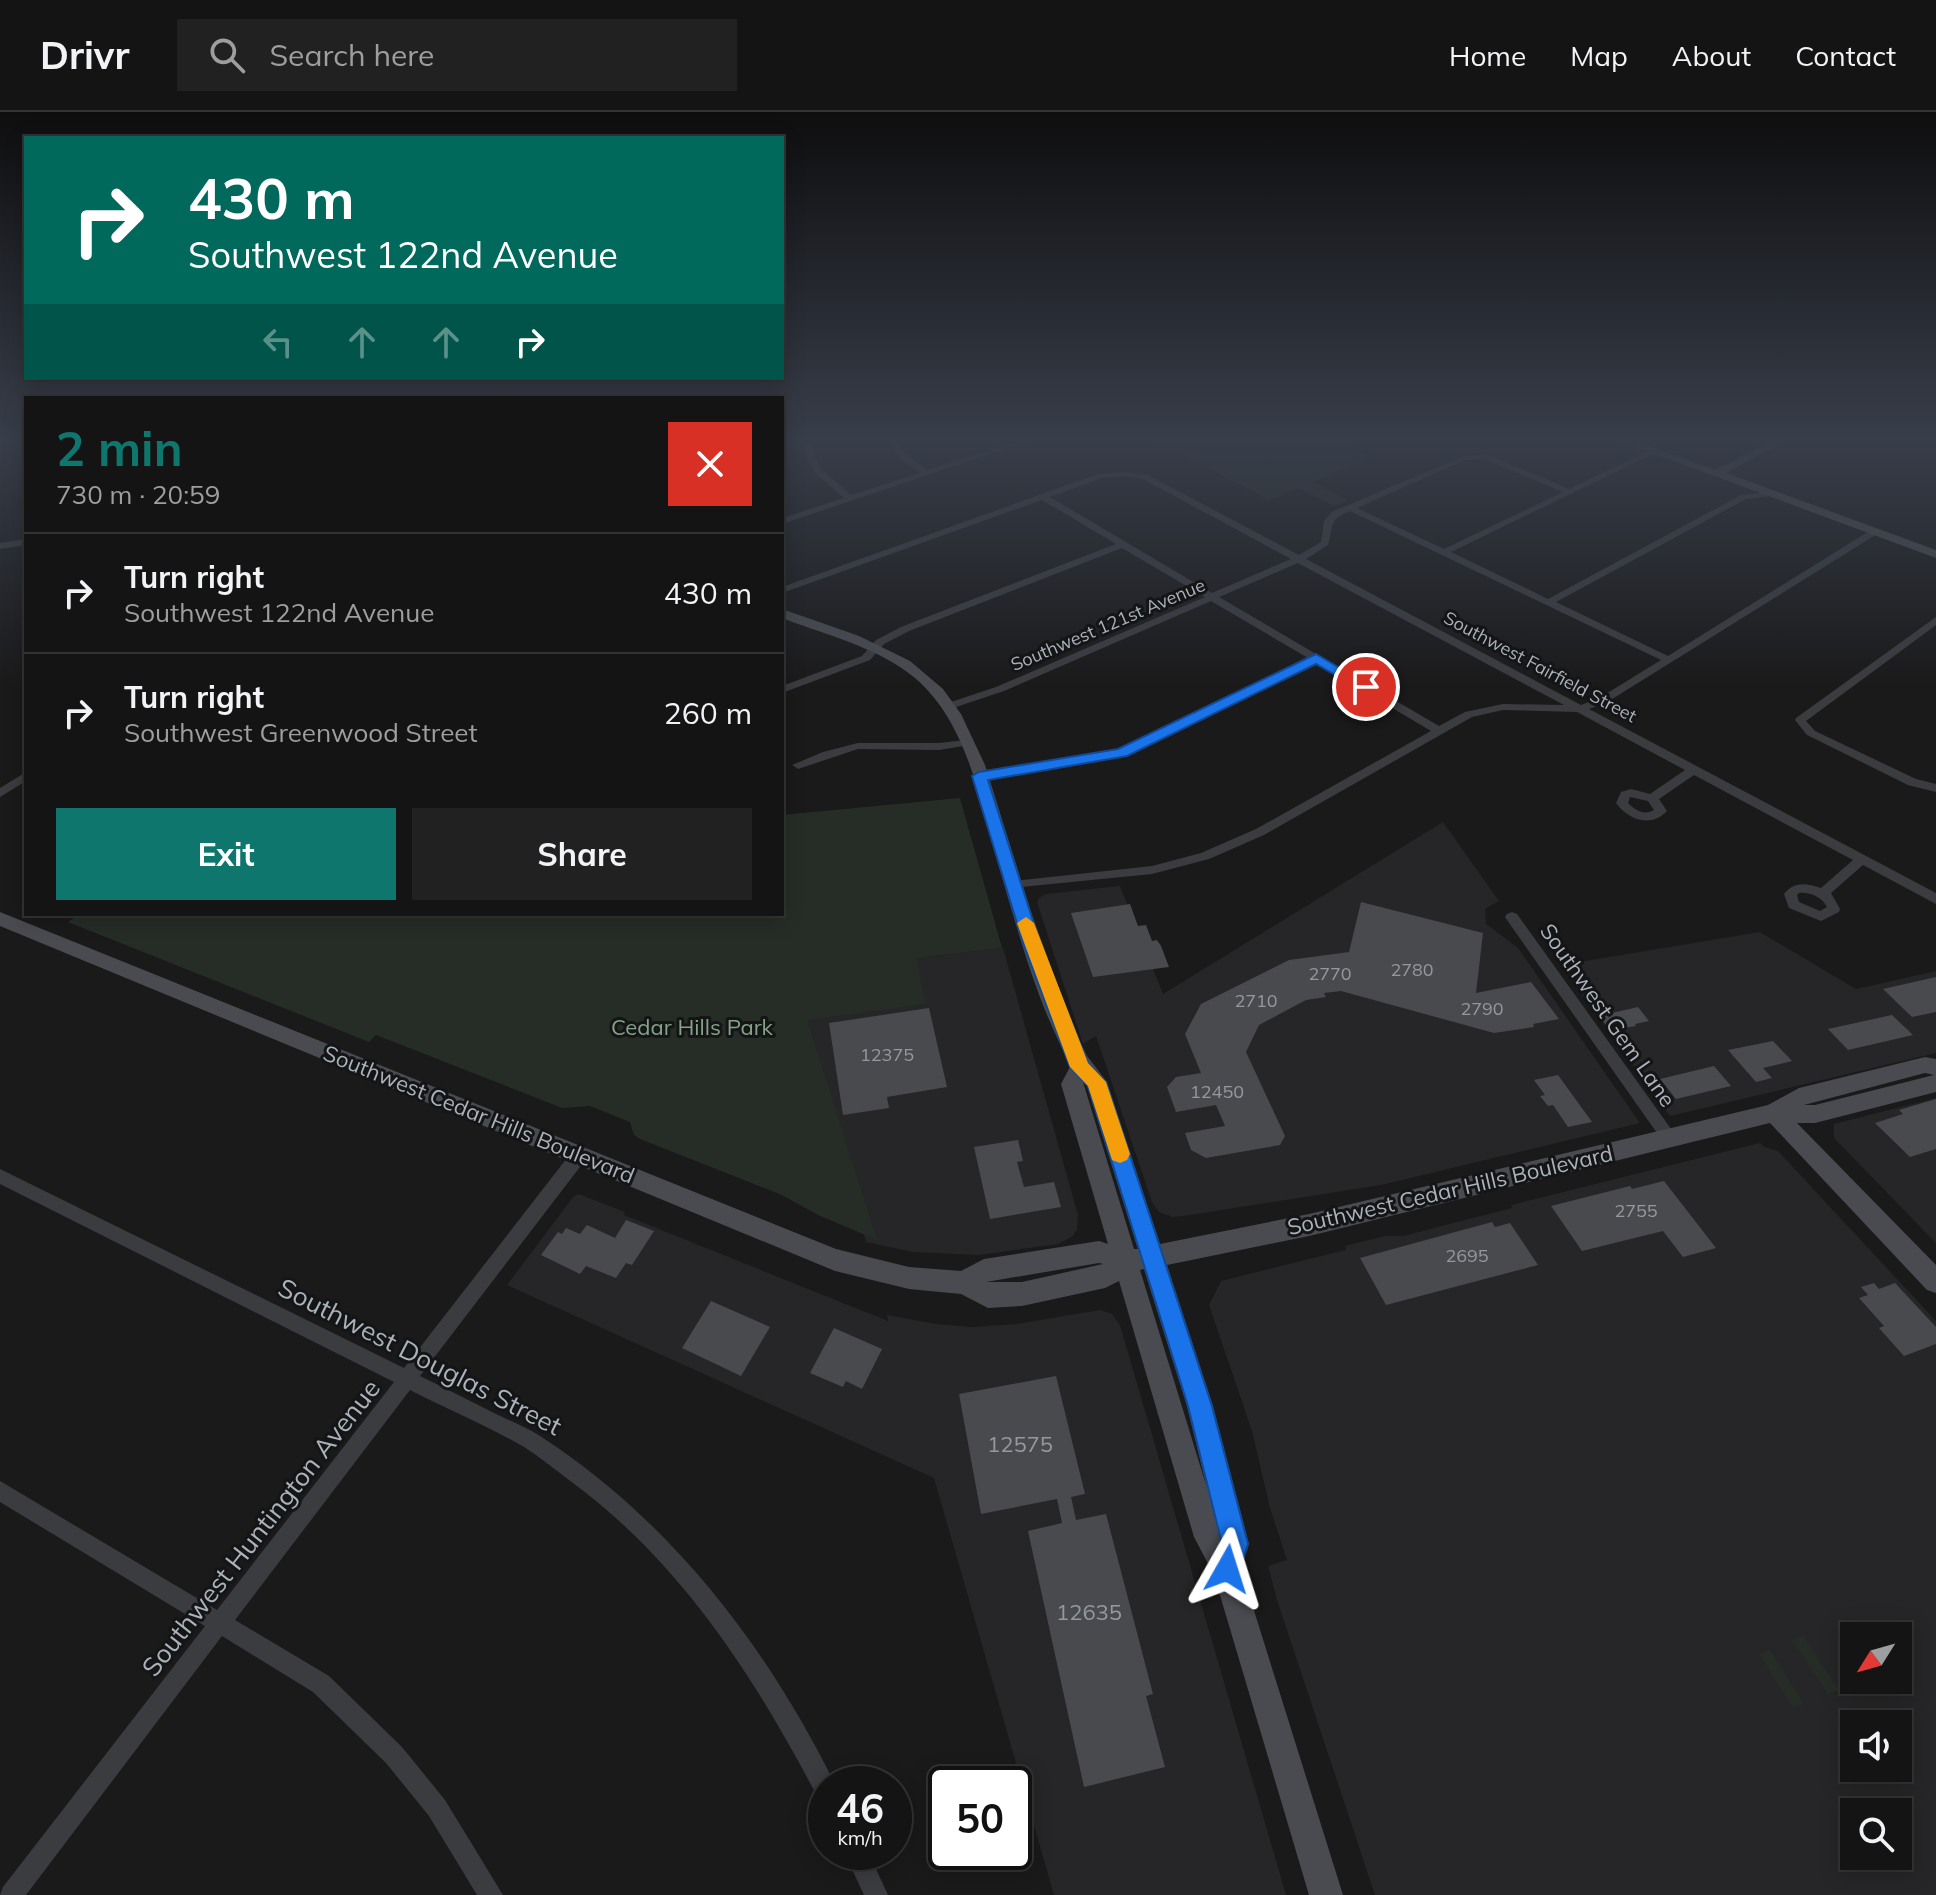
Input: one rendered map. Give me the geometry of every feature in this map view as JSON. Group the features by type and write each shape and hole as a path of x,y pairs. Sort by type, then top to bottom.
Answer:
{"main road":[{"path":"1841,520 1936,554"},
{"path":"784,614 875,650 917,673 949,706 979,776 1033,946 1080,1067 1096,1082 1153,1256 1200,1406 1235,1544 1227,1569"},
{"name":"Southwest Cedar Hills Boulevard","path":"0,919 835,1260 909,1278 964,1283 988,1296 1022,1294 1105,1277 1126,1262 1309,1225 1774,1113 1815,1114 1936,1083"},
{"name":"Southwest Cedar Hills Boulevard","path":"1774,1113 1799,1097 1925,1065 1936,1067"},
{"path":"1080,1067 1072,1084 1208,1537 1227,1569 1326,1895"},
{"path":"1774,1113 1936,1282"}],"street":[{"path":"784,589 978,520"},
{"path":"1083,520 1439,731"},
{"name":"Southwest Fairfield Street","path":"1227,520 1936,899"},
{"name":"Southwest 121st Avenue","path":"949,706 1000,689 1299,559 1325,543 1329,520"},
{"path":"1377,520 1669,660"},
{"path":"1444,552 1511,520"},
{"path":"1549,602 1701,520"},
{"path":"1014,885 1152,870 1205,856 1260,832 1439,731 1487,708 1581,709 1605,699 1874,532"},
{"path":"0,546 24,542"},
{"path":"784,689 866,658 887,637 905,629 1123,544"},
{"path":"1934,624 1801,716 1801,724 1861,758 1912,782 1936,788"},
{"path":"979,776 1122,753 1316,658"},
{"path":"1536,685 1536,707"},
{"path":"798,765 850,747 921,749 966,743"},
{"path":"1652,798 1693,770"},
{"path":"0,793 24,777"},
{"path":"1822,894 1862,859"},
{"name":"Southwest Gem Lane","path":"1512,917 1669,1138"},
{"name":"Southwest Huntington Avenue","path":"11,1895 580,1154"},
{"name":"Southwest Douglas Street","path":"0,1176 531,1441 629,1516 705,1596 796,1731 814,1766"},
{"path":"0,1491 321,1684 394,1755 437,1808 491,1895"},
{"path":"864,1870 876,1895"}],"shaded area":[{"path":"1443,822 1499,901 1485,909 1486,924 1518,948 1640,1123 1381,1185 1183,1216 1173,1217 1159,1212 1152,1202 1096,1036 1083,1044 1037,902 1039,898 1046,894 1120,886 1163,994"},
{"path":"1760,932 1856,989 1936,971 1936,1053 1670,1116 1561,965"},
{"path":"1003,948 1078,1215 1077,1229 1073,1236 1058,1244 979,1255 913,1252 866,1242 802,1016 925,1004 915,958"},
{"path":"1936,1098 1936,1243 1834,1138 1834,1124"},
{"path":"1760,1143 1778,1151 1936,1321 1936,1895 1375,1895 1277,1600 1268,1566 1287,1560 1270,1508 1252,1431 1209,1305 1221,1281 1346,1250 1345,1246 1386,1236 1403,1236 1512,1208 1511,1205"},
{"path":"579,1194 625,1212 624,1215 888,1321 887,1315 973,1327 1017,1324 1100,1310 1112,1314 1120,1325 1286,1895 1054,1895 1032,1819 1032,1766 1017,1766 934,1478 507,1285 573,1197"}],"green space":[{"name":"Cedar Hills Park","path":"960,798 1002,948 916,958 926,1004 807,1020 877,1240 818,1215 782,1195 640,1139 634,1135 630,1122 590,1106 562,1108 376,1035 369,1042 68,922 76,916 784,916 784,815"},
{"path":"1803,1636 1839,1690 1828,1694 1792,1640"},
{"path":"1770,1650 1804,1704 1793,1708 1759,1654"}],"building":[{"path":"1361,902 1483,933 1476,993 1531,982 1559,1019 1533,1024 1534,1027 1494,1033 1341,991 1324,993 1326,997 1306,1000 1259,1025 1246,1052 1285,1136 1280,1145 1206,1158 1191,1150 1185,1133 1225,1126 1216,1105 1176,1112 1167,1087 1176,1077 1201,1073 1185,1034 1201,1004 1289,960 1349,952"},
{"path":"1130,904 1138,926 1146,925 1152,941 1157,940 1161,946 1169,967 1093,977 1071,913"},
{"path":"1936,977 1936,1012 1912,1017 1883,989"},
{"path":"1638,1007 1649,1021 1636,1026 1610,1030 1599,1016"},
{"path":"929,1008 947,1087 887,1097 889,1108 843,1115 829,1023"},
{"path":"1892,1015 1913,1035 1848,1050 1828,1029"},
{"path":"1773,1041 1792,1061 1763,1068 1772,1078 1756,1082 1728,1050"},
{"path":"1714,1066 1731,1086 1676,1099 1660,1079"},
{"path":"1558,1075 1592,1122 1568,1127 1553,1105 1548,1106 1540,1096 1545,1095 1534,1080"},
{"path":"1936,1099 1936,1149 1910,1157 1875,1123 1903,1114 1899,1110"},
{"path":"1018,1140 1023,1161 1017,1162 1024,1187 1054,1182 1061,1207 990,1219 974,1147"},
{"path":"1664,1181 1716,1248 1683,1257 1663,1231 1582,1251 1551,1206 1630,1186 1632,1189"},
{"path":"626,1220 654,1231 632,1265 626,1263 616,1278 586,1266 580,1274 541,1255 558,1232 562,1234 566,1228 580,1234 587,1225 615,1238"},
{"path":"1492,1222 1495,1227 1510,1223 1538,1265 1386,1305 1360,1258"},
{"path":"1874,1283 1879,1289 1895,1283 1936,1327 1936,1344 1904,1356 1879,1328 1884,1326 1859,1298 1868,1295 1861,1287"},
{"path":"711,1301 770,1327 741,1376 682,1348"},
{"path":"834,1328 882,1349 862,1389 846,1381 843,1387 810,1373"},
{"path":"1056,1376 1085,1494 1071,1497 1076,1520 1106,1514 1153,1694 1146,1696 1165,1767 1084,1787 1028,1531 1062,1523 1057,1499 981,1514 959,1394"}],"slow traffic":[{"path":"1026,923 1080,1067 1096,1082 1120,1154"}],"route":[{"path":"1227,1569 1235,1544 1200,1406 1158,1271 1096,1082 1080,1067 1033,946 979,776 1122,753 1316,658 1366,687"}]}
